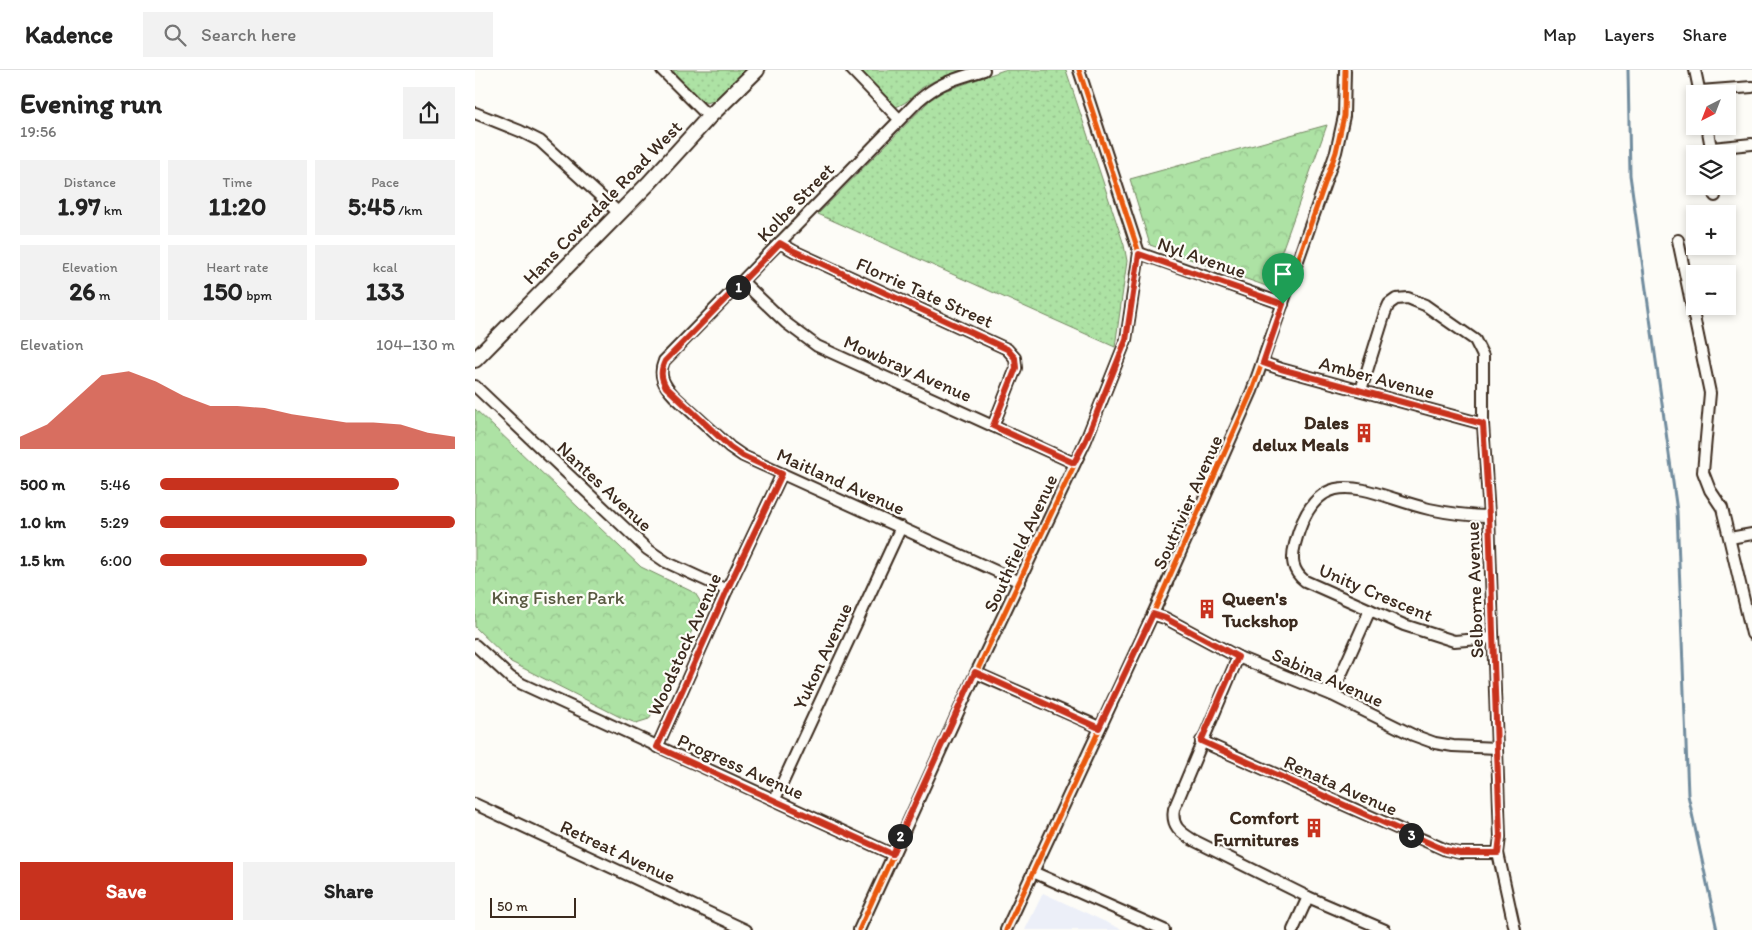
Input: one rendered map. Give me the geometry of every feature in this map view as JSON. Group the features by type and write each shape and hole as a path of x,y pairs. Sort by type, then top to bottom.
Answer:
{"street":[{"path":"662,70 709,117"},
{"name":"Hans Coverdale Road West","path":"475,360 619,213 709,117 757,70"},
{"path":"852,70 899,120"},
{"name":"Kolbe Street","path":"666,387 661,373 665,361 899,120 930,91 942,83 984,70"},
{"name":"Southfield Avenue","path":"859,930 975,672 1086,440 1126,340 1139,254 1079,70"},
{"name":"Soutrivier Avenue","path":"1006,930 1153,614 1234,434 1263,363 1336,152 1344,116 1345,70"},
{"path":"1695,70 1698,85"},
{"path":"1736,89 1752,87"},
{"path":"475,113 540,141 619,213"},
{"path":"1736,147 1752,144"},
{"path":"1678,240 1710,393 1703,472 1710,490 1722,508 1752,634"},
{"name":"Florrie Tate Street","path":"780,243 1007,349 1015,358 1016,368 993,426"},
{"name":"Nyl Avenue","path":"1139,254 1283,304"},
{"name":"Mowbray Avenue","path":"743,282 786,323 817,346 1074,463"},
{"name":"Selborne Avenue","path":"1361,390 1385,313 1389,304 1396,299 1408,298 1425,305 1475,340 1483,356 1483,424 1489,516 1500,837 1498,853 1515,930"},
{"name":"Amber Avenue","path":"1263,363 1483,424"},
{"name":"Nantes Avenue","path":"475,386 647,549 666,562 727,590"},
{"name":"Maitland Avenue","path":"666,387 730,447 743,456 1019,582"},
{"name":"Woodstock Avenue","path":"657,747 727,590 782,474"},
{"name":"Unity Crescent","path":"1489,516 1429,508 1366,489 1347,486 1335,489 1318,498 1306,516 1295,542 1293,564 1297,572 1310,584 1404,625 1453,641 1493,638"},
{"name":"Yukon Avenue","path":"775,800 901,527"},
{"path":"1730,538 1752,534"},
{"path":"1332,696 1370,610"},
{"name":"Sabina Avenue","path":"1153,614 1165,618 1238,657 1332,696 1413,735 1435,743 1453,746 1497,748"},
{"name":"Progress Avenue","path":"475,645 510,677 522,684 892,854"},
{"path":"1238,657 1173,809 1175,824 1179,830 1193,840 1308,897 1385,930"},
{"path":"975,672 1099,728"},
{"name":"Renata Avenue","path":"1201,741 1445,850 1460,853 1498,853"},
{"name":"Retreat Avenue","path":"475,804 746,930"},
{"path":"1033,872 1164,930"},
{"path":"1293,930 1308,897"}],"shaded area":[{"path":"1043,893 1123,930 1025,930"}],"green space":[{"path":"673,70 745,70 715,100 707,103 700,100 680,81"},
{"path":"858,70 963,70 927,85 896,107"},
{"path":"1004,70 1066,70 1124,245 1127,261 1115,347 818,214 930,100 944,91"},
{"path":"1327,125 1269,287 1150,245 1130,179"},
{"name":"King Fisher Park","path":"475,409 641,567 695,593 700,601 701,612 649,719 636,723 620,717 511,662 475,627"}],"waterway":[{"path":"1628,70 1630,175 1677,511 1688,795 1717,930"}],"cycle path":[{"path":"859,930 976,673 1086,440 1126,340 1139,253 1079,70"},
{"path":"1006,930 1153,614 1252,391 1336,152 1344,116 1345,70"}],"place":[{"name":"Dales delux Meals","path":"1364,433"},
{"name":"Queen's Tuckshop","path":"1207,609"},
{"name":"Comfort Furnitures","path":"1314,828"}],"route":[{"path":"780,243 986,340 1003,346 1015,358 1016,368 993,426 1074,463 1086,440 1126,340 1139,254 1283,304 1263,363 1483,424 1489,516 1500,837 1498,853 1460,853 1445,850 1201,741 1238,657 1165,618 1153,614 1099,728 975,672 892,854 657,747 727,590 782,474 743,456 699,420 666,387 662,380 662,367 665,361 780,243"}]}
